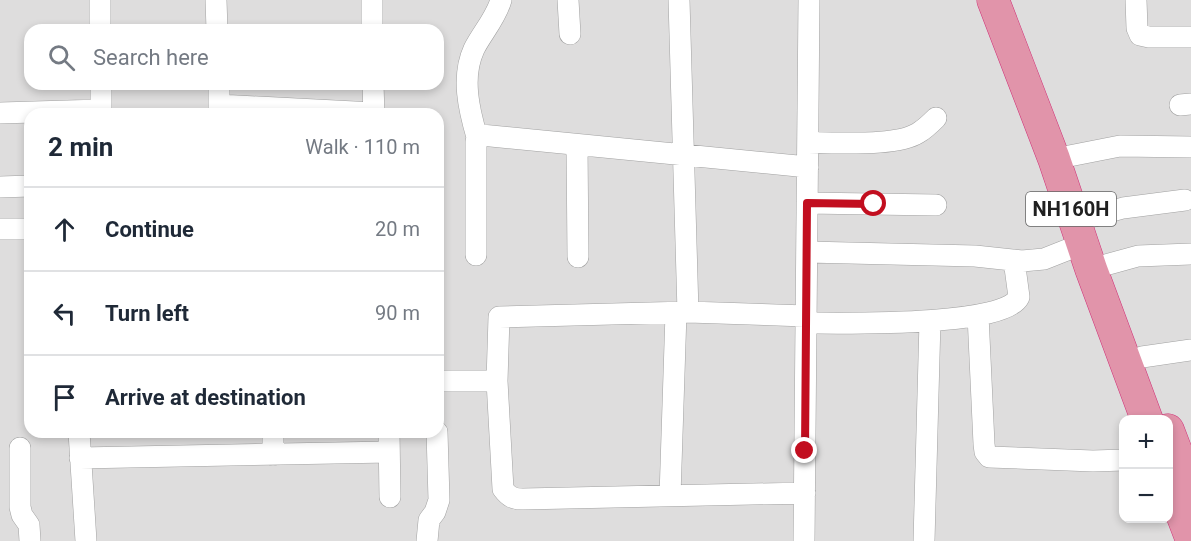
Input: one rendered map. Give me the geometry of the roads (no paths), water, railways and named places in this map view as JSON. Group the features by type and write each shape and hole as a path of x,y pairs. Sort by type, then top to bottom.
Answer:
{"highway":[{"name":"NH160H","path":"993,0 1062,157"},
{"name":"NH160H","path":"1012,0 1145,415"},
{"name":"NH160H","path":"1093,249 1142,357 1163,415"},
{"path":"1173,443 1191,490"},
{"path":"1173,490 1191,538"}],"street":[{"path":"100,0 100,24"},
{"path":"216,0 217,24"},
{"path":"372,0 372,24"},
{"path":"476,255 477,137 470,114 468,64 501,0"},
{"path":"568,0 570,34"},
{"path":"670,496 682,312 683,155 679,0"},
{"path":"804,541 809,0"},
{"path":"1136,0 1137,28 1140,34 1149,37 1191,37"},
{"path":"101,90 101,108"},
{"path":"373,90 374,108"},
{"path":"219,101 302,108"},
{"path":"0,113 24,113"},
{"path":"808,143 883,142 906,138 918,133 936,118"},
{"path":"477,137 481,135 808,167"},
{"path":"577,145 578,257"},
{"path":"1062,157 1120,146 1191,147"},
{"path":"0,187 24,186"},
{"path":"1093,249 1123,208 1185,200"},
{"path":"807,203 936,205"},
{"path":"0,229 24,229"},
{"path":"807,252 941,255 1022,261 1093,249 1138,256 1191,254"},
{"path":"805,493 514,499 503,489 497,381 497,320 501,316 682,312 806,320 930,321 978,315 1013,305 1019,297 1014,260"},
{"path":"978,315 984,444 988,456 1093,461 1119,459"},
{"path":"924,541 930,321"},
{"path":"1142,357 1191,351"},
{"path":"444,381 497,381"},
{"path":"79,438 86,541"},
{"path":"273,438 273,455"},
{"path":"427,541 429,520 439,500 437,438"},
{"path":"80,458 273,455 389,442 390,497"},
{"path":"20,448 20,507 29,525 30,541"}]}
